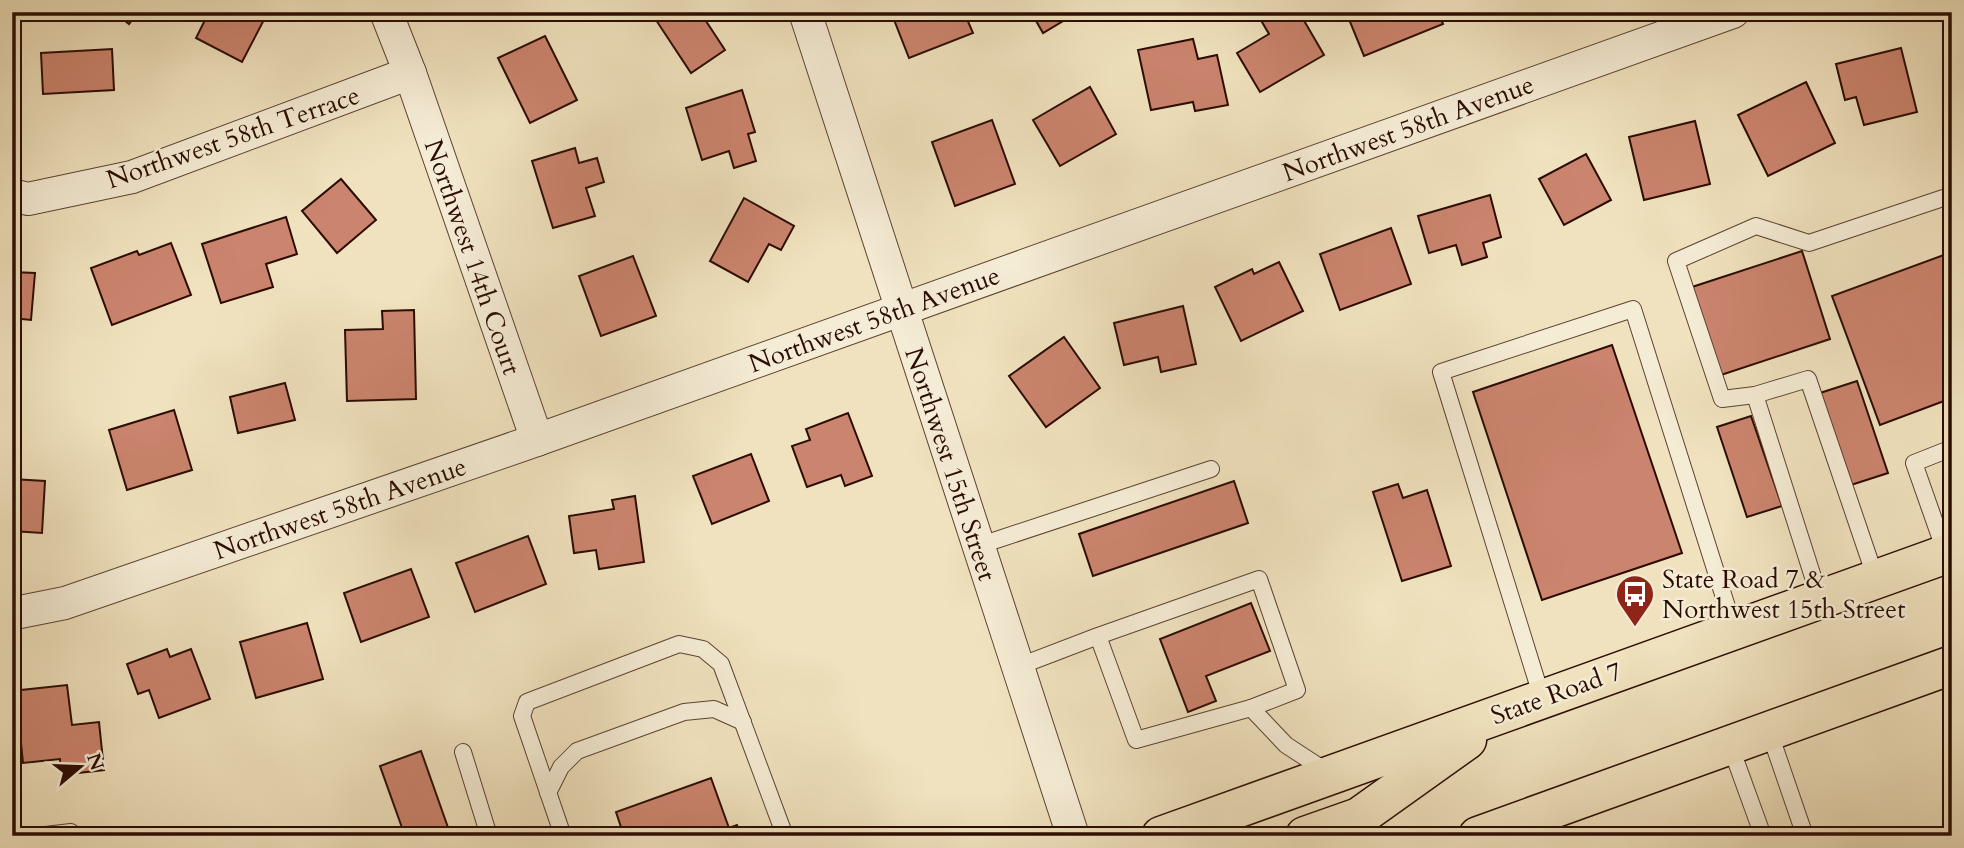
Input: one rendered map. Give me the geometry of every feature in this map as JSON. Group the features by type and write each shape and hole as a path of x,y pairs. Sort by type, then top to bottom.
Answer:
{"main road":[{"name":"State Road 7","path":"1161,836 1949,553"},
{"path":"1501,832 1952,665"},
{"path":"1305,836 1359,817 1526,704"}],"street":[{"name":"Northwest 14th Court","path":"386,12 537,440"},
{"name":"Northwest 15th Street","path":"805,12 1073,836"},
{"name":"Northwest 58th Avenue","path":"12,610 20,612 65,603 537,440 1733,12"},
{"name":"Northwest 58th Terrace","path":"12,195 28,199 132,177 410,74"}],"lane":[{"path":"1876,579 1808,379 1755,395 1722,399 1676,261 1756,226 1809,243 1952,195"},
{"path":"1526,704 1441,372 1633,309 1734,629"},
{"path":"1755,395 1820,599"},
{"path":"1949,553 1914,463 1952,448"},
{"path":"978,546 1211,469"},
{"path":"1017,667 1098,636 1259,579 1297,690 1251,708 1136,740 1098,636"},
{"path":"563,836 522,716 527,702 679,644 703,649 721,664 785,836"},
{"path":"1251,708 1286,746 1333,775"},
{"path":"548,793 561,767 577,751 684,712 714,709 743,722"},
{"path":"1769,731 1805,836"},
{"path":"1730,745 1763,836"},
{"path":"463,752 489,836"},
{"path":"37,836 71,832 69,836"}],"building":[{"path":"114,12 138,12 129,24"},
{"path":"209,12 268,12 242,62 196,38"},
{"path":"700,12 725,50 691,73 652,14"},
{"path":"891,12 964,12 973,33 909,58"},
{"path":"1031,12 1072,12 1073,15 1043,33"},
{"path":"1279,12 1299,12 1324,55 1260,92 1237,53 1269,34 1262,22"},
{"path":"1346,12 1438,12 1443,24 1364,56"},
{"path":"545,36 577,100 530,123 498,58"},
{"path":"1193,39 1198,59 1217,55 1228,105 1195,111 1193,102 1151,110 1138,50"},
{"path":"1901,48 1917,112 1864,125 1856,97 1845,100 1836,64"},
{"path":"112,49 114,90 43,94 41,53"},
{"path":"1806,82 1835,143 1768,176 1738,115"},
{"path":"1090,87 1116,134 1060,166 1033,120"},
{"path":"742,90 755,132 748,134 756,161 734,168 729,151 702,160 686,108"},
{"path":"992,120 1015,184 955,206 932,142"},
{"path":"1695,121 1710,184 1644,200 1629,137"},
{"path":"575,148 579,163 597,158 604,182 586,188 595,216 553,228 532,161"},
{"path":"1586,154 1611,200 1564,225 1539,179"},
{"path":"341,179 376,220 337,253 302,211"},
{"path":"1490,195 1501,237 1483,243 1487,257 1462,265 1456,245 1429,253 1418,216"},
{"path":"744,198 794,226 781,250 769,244 748,282 710,261"},
{"path":"286,217 297,254 266,264 273,287 221,303 202,244"},
{"path":"1391,228 1411,284 1340,310 1320,254"},
{"path":"171,243 191,295 112,325 91,268 137,251 139,255"},
{"path":"1802,251 1830,339 1718,376 1689,288"},
{"path":"1952,252 1952,398 1880,425 1832,296"},
{"path":"633,256 656,316 601,336 579,276"},
{"path":"1279,262 1303,311 1241,341 1215,287 1252,269 1254,274"},
{"path":"12,272 35,273 31,320 12,318"},
{"path":"1183,306 1196,364 1161,372 1158,357 1124,365 1114,323"},
{"path":"414,310 416,399 347,401 345,330 383,329 382,311"},
{"path":"1064,337 1100,388 1046,427 1009,376"},
{"path":"1612,345 1682,553 1542,600 1473,392"},
{"path":"1857,381 1888,473 1851,485 1820,393"},
{"path":"285,383 295,420 238,433 230,397"},
{"path":"174,410 192,470 127,490 109,430"},
{"path":"848,413 872,476 845,486 841,475 807,487 792,446 810,440 806,429"},
{"path":"1751,416 1782,506 1747,517 1717,427"},
{"path":"751,454 769,501 712,524 693,476"},
{"path":"12,479 45,481 42,533 12,531"},
{"path":"1234,481 1248,523 1093,576 1079,534"},
{"path":"1398,484 1403,498 1427,490 1451,566 1402,581 1373,492"},
{"path":"635,496 644,562 599,569 596,550 574,553 569,516 614,509 612,500"},
{"path":"528,536 546,584 475,612 456,563"},
{"path":"411,569 429,617 361,642 344,593"},
{"path":"1251,603 1270,651 1206,676 1216,701 1188,712 1160,639"},
{"path":"307,623 323,679 256,698 240,642"},
{"path":"167,649 170,657 191,649 210,699 159,718 149,690 138,694 127,664"},
{"path":"67,685 72,725 99,722 104,770 61,775 60,759 23,763 19,723 12,724 12,691"},
{"path":"421,751 451,836 405,836 380,766"},
{"path":"711,778 729,828 737,825 741,836 624,836 616,812"}],"place":[{"name":"State Road 7 & Northwest 15th Street","path":"1635,628"}]}
